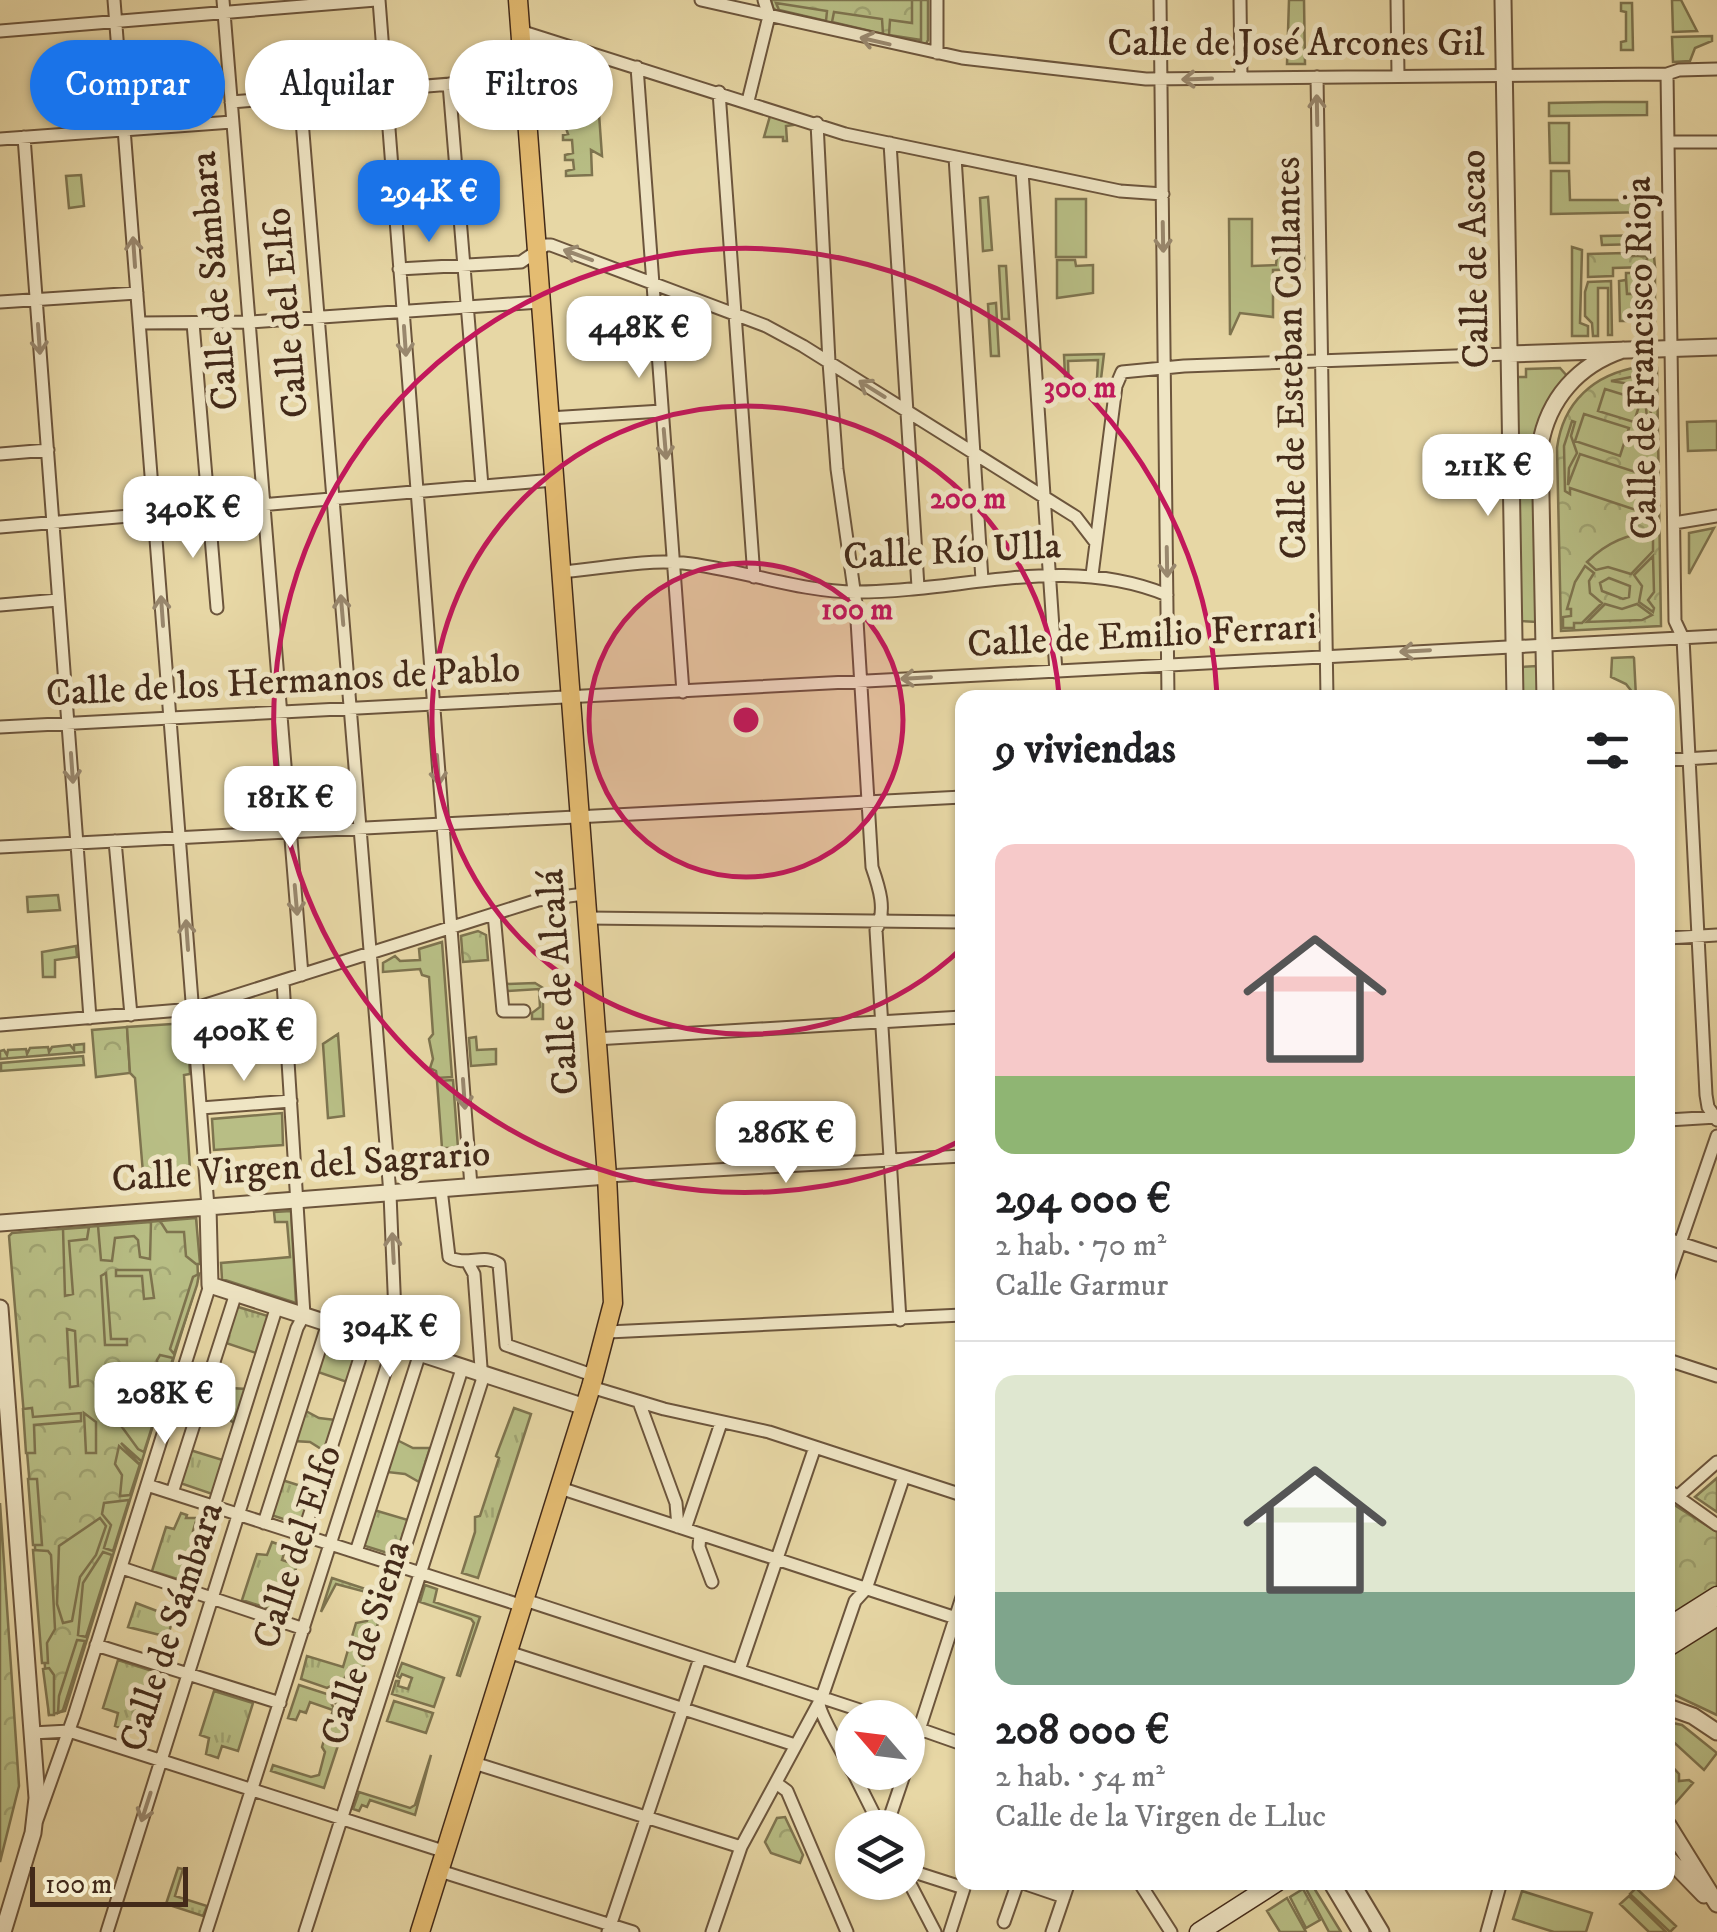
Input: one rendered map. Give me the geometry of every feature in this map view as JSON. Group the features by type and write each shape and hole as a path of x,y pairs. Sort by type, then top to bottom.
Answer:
{"main road":[{"name":"Calle de Alcalá","path":"518,0 521,40"},
{"name":"Calle de Alcalá","path":"420,1932 593,1382 608,1332 614,1288 528,130"},
{"path":"1675,1623 1717,1596"},
{"path":"1675,1643 1717,1616"},
{"path":"1199,1932 1264,1890"}],"street":[{"path":"114,0 117,40"},
{"path":"0,30 116,22 223,6 377,0 381,40"},
{"name":"Calle de José Arcones Gil","path":"701,0 937,53 1054,70 1162,79 1667,74 1717,69"},
{"path":"748,101 768,16 764,0"},
{"path":"937,0 937,53"},
{"path":"1160,0 1168,690"},
{"path":"1240,0 1242,77"},
{"path":"1397,0 1398,74"},
{"name":"Calle de Ascao","path":"1503,0 1515,690"},
{"name":"Calle de Sámbara","path":"223,6 302,975"},
{"path":"520,31 845,134 1120,190 1162,194"},
{"path":"637,68 683,692"},
{"name":"Calle de Francisco Rioja","path":"1667,74 1674,620 1683,638 1706,1095 1708,1108 1716,1118"},
{"name":"Calle de Esteban Collantes","path":"1317,77 1327,690"},
{"path":"429,86 449,84"},
{"path":"718,92 754,577"},
{"path":"231,102 245,101"},
{"path":"225,122 232,122"},
{"path":"817,122 829,362 838,469 856,592 872,867 880,886 881,921 876,930 880,1022 900,1320"},
{"path":"0,139 113,130"},
{"path":"35,1823 42,1813 122,1568 210,1284 201,1108 124,130"},
{"name":"Calle del Elfo","path":"206,1932 394,1345 396,1301 390,1194 303,130"},
{"path":"389,130 471,1186"},
{"path":"453,130 482,486"},
{"path":"24,138 90,1018"},
{"path":"1668,142 1717,142"},
{"path":"890,143 918,587"},
{"path":"955,157 982,580"},
{"path":"1022,171 1056,672"},
{"path":"399,269 521,262 551,245 766,326 1076,517 1096,542"},
{"path":"0,302 137,294"},
{"path":"140,323 249,322 540,302"},
{"path":"803,346 818,342 826,308"},
{"path":"193,323 218,608"},
{"path":"1092,575 1118,379 1127,370 1717,347"},
{"path":"1545,690 1540,446 1543,430 1557,398 1575,377 1595,361 1623,350"},
{"path":"548,418 662,411"},
{"path":"0,454 48,450"},
{"path":"0,527 554,480"},
{"path":"1674,523 1717,516"},
{"name":"Calle Río Ulla","path":"560,572 674,562 856,592 1048,574 1092,575 1167,594"},
{"path":"0,605 58,600"},
{"name":"Calle de Emilio Ferrari","path":"570,698 1717,636"},
{"name":"Calle de los Hermanos de Pablo","path":"0,727 570,698"},
{"path":"1675,760 1717,758"},
{"path":"0,847 955,797"},
{"path":"115,840 131,1015"},
{"path":"0,1025 193,1009 538,900 584,894"},
{"path":"494,914 503,1011 524,1010"},
{"path":"587,918 955,922"},
{"path":"1675,938 1717,935"},
{"name":"Calle de Sámbara","path":"106,1932 304,1315 283,982"},
{"path":"595,1039 955,1017"},
{"path":"201,1108 291,1100"},
{"path":"1675,1120 1716,1118"},
{"path":"1675,1239 1717,1136"},
{"path":"607,1176 955,1156"},
{"name":"Calle Virgen del Sagrario","path":"0,1223 607,1176"},
{"path":"441,1189 447,1254 452,1260 491,1259 498,1264 506,1346 639,1402 760,1430 955,1494"},
{"path":"1675,1241 1717,1255"},
{"path":"468,1262 474,1274 483,1373"},
{"path":"210,1284 585,1407"},
{"path":"172,1493 236,1293"},
{"path":"214,1506 277,1306"},
{"path":"0,1308 37,1798 35,1823 3,1932"},
{"path":"608,1332 955,1316"},
{"path":"264,1522 328,1323"},
{"path":"303,1535 366,1336"},
{"path":"356,1552 420,1353"},
{"path":"1675,1362 1717,1376"},
{"path":"399,1566 463,1366"},
{"name":"Calle de Siena","path":"305,1932 483,1373"},
{"path":"639,1402 682,1528"},
{"path":"682,1528 721,1423"},
{"path":"739,1670 814,1447"},
{"path":"1675,1492 1717,1462"},
{"path":"712,1932 741,1847 821,1700 855,1600 866,1588 904,1476"},
{"path":"146,1485 739,1670 835,1704"},
{"path":"560,1488 955,1618"},
{"path":"1675,1496 1717,1525"},
{"path":"700,1534 699,1547 712,1582"},
{"path":"122,1568 304,1630"},
{"path":"924,1700 955,1628"},
{"path":"96,1645 280,1703"},
{"path":"508,1652 795,1745"},
{"path":"610,1929 700,1658"},
{"path":"821,1700 821,1715 835,1734"},
{"path":"1675,1710 1717,1732"},
{"path":"32,1732 69,1731 446,1852"},
{"path":"925,1731 955,1742"},
{"path":"474,1762 741,1847"},
{"path":"776,1783 787,1791 847,1932"},
{"path":"1675,1837 1717,1906"},
{"path":"1675,1865 1717,1906"},
{"path":"440,1871 610,1929 633,1932"},
{"path":"925,1874 955,1882"},
{"path":"950,1932 963,1890"},
{"path":"1004,1922 1016,1890"},
{"path":"1043,1890 1064,1897"},
{"path":"1052,1932 1066,1890"},
{"path":"1144,1890 1171,1932"},
{"path":"1336,1890 1361,1932"},
{"path":"1356,1890 1380,1932"},
{"path":"1487,1932 1500,1890"},
{"path":"918,1900 935,1932"}],"green space":[{"path":"771,0 928,0 928,40 926,44 782,15 773,8"},
{"path":"912,0 921,0 921,40 889,35 890,20 912,23"},
{"path":"1289,0 1304,0 1305,64 1287,64"},
{"path":"1672,0 1681,0 1697,31 1673,32"},
{"path":"776,3 827,11 826,21 779,10"},
{"path":"1621,3 1632,3 1633,50 1621,50 1621,42 1626,41 1626,12 1621,11"},
{"path":"834,12 882,19 883,34 832,22"},
{"path":"1712,36 1712,41 1695,48 1690,61 1673,62 1672,37"},
{"path":"1647,102 1647,115 1549,116 1549,103"},
{"path":"770,116 800,124 786,126 787,141 783,137 764,137"},
{"path":"1549,123 1569,123 1569,163 1550,163"},
{"path":"567,130 600,130 602,156 591,150 592,175 566,176 566,171 574,169 573,160 565,160 565,155 573,153 572,140 563,140 563,135 568,134"},
{"path":"1551,171 1569,171 1570,200 1651,200 1651,212 1551,214"},
{"path":"81,175 84,206 69,208 66,176"},
{"path":"988,197 992,250 983,251 980,198"},
{"path":"1056,199 1086,199 1086,257 1056,257"},
{"path":"1229,219 1252,219 1252,266 1276,265 1277,256 1304,256 1304,269 1273,270 1273,317 1240,313 1230,335"},
{"path":"1652,235 1655,267 1647,267 1647,256 1641,256 1640,244 1602,245 1601,236"},
{"path":"1572,247 1582,250 1580,323 1588,326 1588,336 1572,336"},
{"path":"1588,254 1647,256 1647,267 1613,268 1613,276 1588,277"},
{"path":"1057,260 1075,260 1076,266 1093,265 1093,293 1057,298"},
{"path":"999,266 1006,266 1009,319 1002,319"},
{"path":"1626,273 1647,273 1647,294 1626,294"},
{"path":"1647,273 1655,273 1655,321 1620,321 1619,281 1626,280 1627,294 1647,294"},
{"path":"1611,281 1612,335 1608,335 1608,288 1598,288 1598,336 1593,336 1592,323 1585,316 1588,282"},
{"path":"996,303 999,356 991,356 988,304"},
{"path":"1104,354 1101,379 1097,378 1098,360 1068,361 1069,393 1082,393 1066,397 1064,355"},
{"path":"1639,367 1657,368 1661,626 1561,631 1557,448 1560,432 1583,393 1608,376"},
{"path":"1560,368 1568,377 1545,406 1536,432 1537,622 1520,621 1516,377 1526,377 1526,369"},
{"path":"1646,374 1650,378 1651,421 1639,428 1636,426 1647,418 1645,398 1630,384 1611,381"},
{"path":"1605,389 1641,400 1634,422 1598,411"},
{"path":"1584,414 1629,428 1620,456 1575,441"},
{"path":"1572,421 1575,422 1571,436 1577,453 1569,468 1568,485 1580,454 1648,476 1636,510 1570,488 1570,494 1565,491 1564,446"},
{"path":"1717,421 1717,450 1688,451 1687,422"},
{"path":"1714,528 1689,574 1689,533"},
{"path":"1653,533 1653,551 1631,574 1608,567 1596,570 1587,562 1617,540"},
{"path":"1653,556 1654,592 1648,600 1653,612 1639,602 1642,586 1634,575"},
{"path":"1585,566 1594,573 1589,581 1590,593 1602,603 1582,623 1563,628 1563,617 1571,616 1571,609 1567,609 1575,582"},
{"path":"1609,578 1630,586 1629,597 1623,599 1602,591 1600,583"},
{"path":"1605,604 1622,609 1637,604 1652,615 1642,620 1587,622"},
{"path":"1612,658 1634,658 1636,690 1611,677"},
{"path":"1537,666 1538,690 1520,690 1520,667"},
{"path":"58,895 60,910 28,912 27,897"},
{"path":"478,931 486,935 488,960 463,962 461,936"},
{"path":"442,942 452,1077 437,1078 436,1071 430,1068 433,1059 429,1039 433,1034 429,977 422,975 420,969 383,972 383,963 395,956 400,961 420,960 419,949"},
{"path":"76,946 77,957 55,960 55,977 43,977 42,952"},
{"path":"535,983 543,988 543,1019 532,1019 532,1013 540,1007 539,989 507,991 506,984"},
{"path":"187,1023 190,1074 184,1075 190,1169 143,1173 127,1027"},
{"path":"127,1027 130,1073 96,1077 92,1030"},
{"path":"338,1034 344,1116 328,1118 323,1044"},
{"path":"476,1037 477,1050 496,1049 496,1064 471,1066 469,1038"},
{"path":"84,1044 84,1052 0,1059 0,1051 4,1050 7,1055 8,1050 26,1049 27,1054 30,1048 48,1047 49,1052 52,1047 70,1045 74,1050 74,1045"},
{"path":"83,1056 84,1065 1,1071 1,1063"},
{"path":"453,1080 458,1148 442,1148 437,1081"},
{"path":"282,1113 283,1145 214,1150 212,1119"},
{"path":"291,1211 296,1303 222,1279 221,1263 290,1257 287,1222 275,1222 274,1212"},
{"path":"196,1218 198,1279 65,1711 49,1715 9,1236"},
{"path":"196,1218 200,1264 186,1256 184,1232 167,1232 160,1221"},
{"path":"151,1222 150,1259 140,1257 134,1236 115,1238 112,1261 101,1260 98,1226"},
{"path":"89,1227 87,1239 69,1241 73,1294 65,1296 63,1229"},
{"path":"116,1270 150,1270 154,1298 144,1299 142,1276 116,1276"},
{"path":"106,1273 111,1339 127,1339 127,1345 105,1345 101,1276"},
{"path":"199,1274 174,1354 170,1349 193,1277"},
{"path":"439,1305 442,1338 422,1339 420,1306"},
{"path":"235,1306 271,1317 259,1354 223,1342"},
{"path":"67,1329 75,1331 78,1386 70,1387"},
{"path":"326,1336 359,1346 347,1382 315,1371"},
{"path":"160,1355 173,1358 162,1395 157,1360"},
{"path":"213,1379 230,1388 246,1389 236,1424 220,1414 202,1413"},
{"path":"32,1408 33,1417 81,1413 81,1421 34,1425 35,1453 26,1453 23,1409"},
{"path":"514,1408 531,1414 478,1578 462,1573 475,1532 475,1517 480,1516"},
{"path":"304,1410 319,1418 336,1420 326,1452 310,1442 294,1441"},
{"path":"84,1413 96,1422 96,1453 86,1453"},
{"path":"134,1418 153,1424 144,1452 122,1427"},
{"path":"397,1440 413,1448 430,1448 419,1482 405,1474 387,1472"},
{"path":"119,1446 140,1465 130,1495 120,1496 122,1475 115,1464"},
{"path":"190,1450 226,1461 215,1495 180,1483"},
{"path":"1717,1478 1717,1512 1695,1497"},
{"path":"28,1479 37,1479 42,1545 33,1545"},
{"path":"282,1480 314,1490 302,1525 271,1515"},
{"path":"129,1500 113,1551 104,1548 111,1525 102,1514 104,1503"},
{"path":"0,1503 19,1786 0,1862"},
{"path":"1675,1505 1717,1532 1717,1587 1675,1614"},
{"path":"374,1510 408,1520 397,1556 362,1545"},
{"path":"181,1513 186,1518 197,1518 193,1531 208,1536 193,1584 152,1571 166,1527 174,1529"},
{"path":"100,1518 106,1526 96,1555 80,1577 72,1621 63,1623 57,1604 59,1546"},
{"path":"272,1542 286,1547 282,1560 297,1565 282,1613 242,1600 257,1554 267,1555"},
{"path":"33,1550 48,1551 51,1555 55,1629 47,1643 48,1663 42,1663"},
{"path":"103,1552 112,1555 86,1637 78,1635 83,1583"},
{"path":"332,1578 387,1596 358,1684 349,1680 352,1671 348,1669 344,1680 327,1688 301,1679 307,1656 343,1667 356,1623 367,1621 374,1598 370,1593 336,1584 321,1612"},
{"path":"425,1585 437,1589 434,1602 480,1617 460,1676 457,1675 474,1623 420,1602"},
{"path":"136,1603 173,1617 168,1637 128,1627"},
{"path":"1717,1627 1717,1715 1675,1695 1675,1651"},
{"path":"77,1640 85,1641 63,1710 58,1713 59,1696"},
{"path":"118,1660 165,1675 150,1723 135,1718 130,1731 115,1726 118,1713 103,1708"},
{"path":"402,1663 444,1678 434,1707 392,1694 396,1681 398,1686 408,1689 412,1678 397,1676"},
{"path":"49,1668 54,1675 54,1715 49,1715 43,1669"},
{"path":"299,1685 327,1694 335,1711 348,1715 324,1788 271,1771 273,1765 311,1777 319,1775 333,1710 310,1702 306,1713 300,1711 296,1720 288,1718"},
{"path":"339,1686 357,1689 350,1710 332,1700"},
{"path":"214,1691 253,1703 238,1751 222,1746 218,1758 206,1754 209,1738 200,1735"},
{"path":"394,1701 433,1713 426,1733 387,1721"},
{"path":"1675,1724 1717,1753 1704,1770 1675,1743"},
{"path":"431,1755 415,1815 370,1800 367,1807 353,1809 359,1792 410,1808 415,1805"},
{"path":"1675,1770 1679,1781 1693,1783 1675,1804"},
{"path":"785,1817 803,1855 800,1863 771,1853 765,1842 777,1818"},
{"path":"178,1868 183,1869 175,1896 207,1906 203,1916 166,1904"},
{"path":"1304,1890 1320,1920 1306,1928 1290,1897"},
{"path":"1307,1890 1315,1890 1341,1932 1329,1932"},
{"path":"1638,1890 1676,1926 1670,1932 1630,1894"},
{"path":"1522,1891 1592,1913 1586,1932 1554,1932 1513,1919"},
{"path":"1629,1896 1666,1932 1649,1932 1620,1904"},
{"path":"1287,1898 1306,1932 1280,1932 1267,1911"}]}
